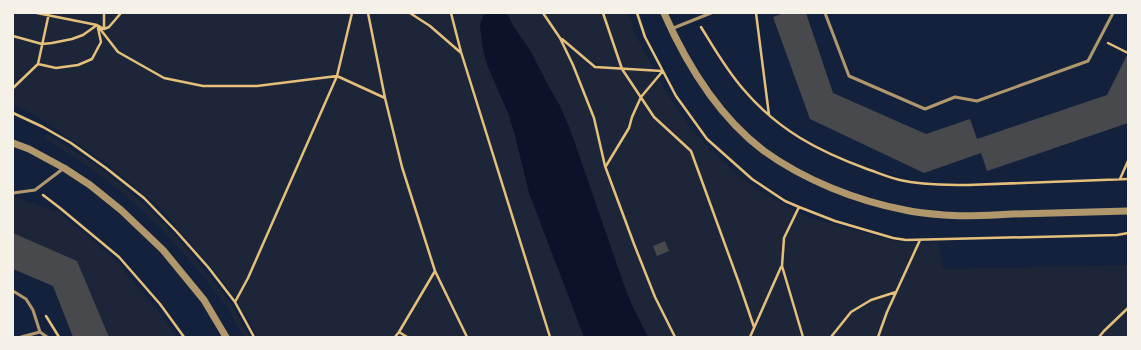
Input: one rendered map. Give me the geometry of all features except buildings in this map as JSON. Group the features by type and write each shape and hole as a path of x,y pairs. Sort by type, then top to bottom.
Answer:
{"street":[{"path":"664,13 687,60 729,118 764,151 806,176 837,190 870,202 906,211 946,215 1128,211"},
{"path":"13,143 64,168 90,185 121,210 163,250 204,300 226,337"}],"lane":[{"path":"671,29 711,13"},
{"path":"825,13 849,76 925,109 955,97 977,101 1088,61 1113,13"},
{"path":"13,194 35,190 64,168"},
{"path":"13,291 26,299 33,310 40,332 47,337"},
{"path":"21,337 40,332"}],"path":[{"path":"37,13 49,14 97,25 104,29 110,27 121,13"},
{"path":"104,13 104,29"},
{"path":"235,302 248,278 337,76 352,13"},
{"path":"368,13 384,98 402,167 436,271 467,337"},
{"path":"410,13 430,26 461,52"},
{"path":"451,13 461,52 550,337"},
{"path":"543,13 560,38 573,65 594,118 605,166 634,244 655,297 675,337"},
{"path":"602,13 622,69 654,117 691,151 754,327"},
{"path":"756,13 769,115"},
{"path":"13,88 38,64 49,14"},
{"path":"695,19 734,78 769,115 787,130 806,142 858,165 904,181 944,185 1128,179"},
{"path":"97,25 118,52 164,78 203,86 257,86 337,76 384,98"},
{"path":"13,36 42,44 72,40 83,35 97,25"},
{"path":"38,64 56,68 78,65 92,59 101,42 97,25"},
{"path":"560,38 595,67 663,71 641,97 629,128 605,166"},
{"path":"1100,40 1128,54"},
{"path":"13,113 43,127 71,143 144,198 176,231 235,302 254,337"},
{"path":"1120,179 1128,162"},
{"path":"35,190 60,208 119,257 160,304 184,337"},
{"path":"799,207 784,238 782,266 803,337"},
{"path":"878,337 887,312 920,240"},
{"path":"750,337 782,266"},
{"path":"395,337 400,332 436,271"},
{"path":"831,337 851,312 871,300 896,292"},
{"path":"1099,337 1128,308"},
{"path":"400,332 407,337"}],"shaded area":[{"path":"13,13 628,13 638,40 668,95 691,128 711,150 740,177 770,197 807,217 894,241 906,243 939,242 943,269 1128,265 1128,337 258,337 233,293 161,209 105,162 32,113 13,106"},
{"path":"485,13 506,13 530,50 560,106 570,129 623,282 632,305 648,337 584,337 529,193 508,113 487,65 483,50 480,25"},
{"path":"47,134 84,157 128,190 165,225 201,266 231,304 250,337 244,337 227,307 198,270 161,228 124,194 81,161 45,139"},
{"path":"13,197 59,212 115,260 155,307 177,337 109,337 77,261 13,233"}]}
